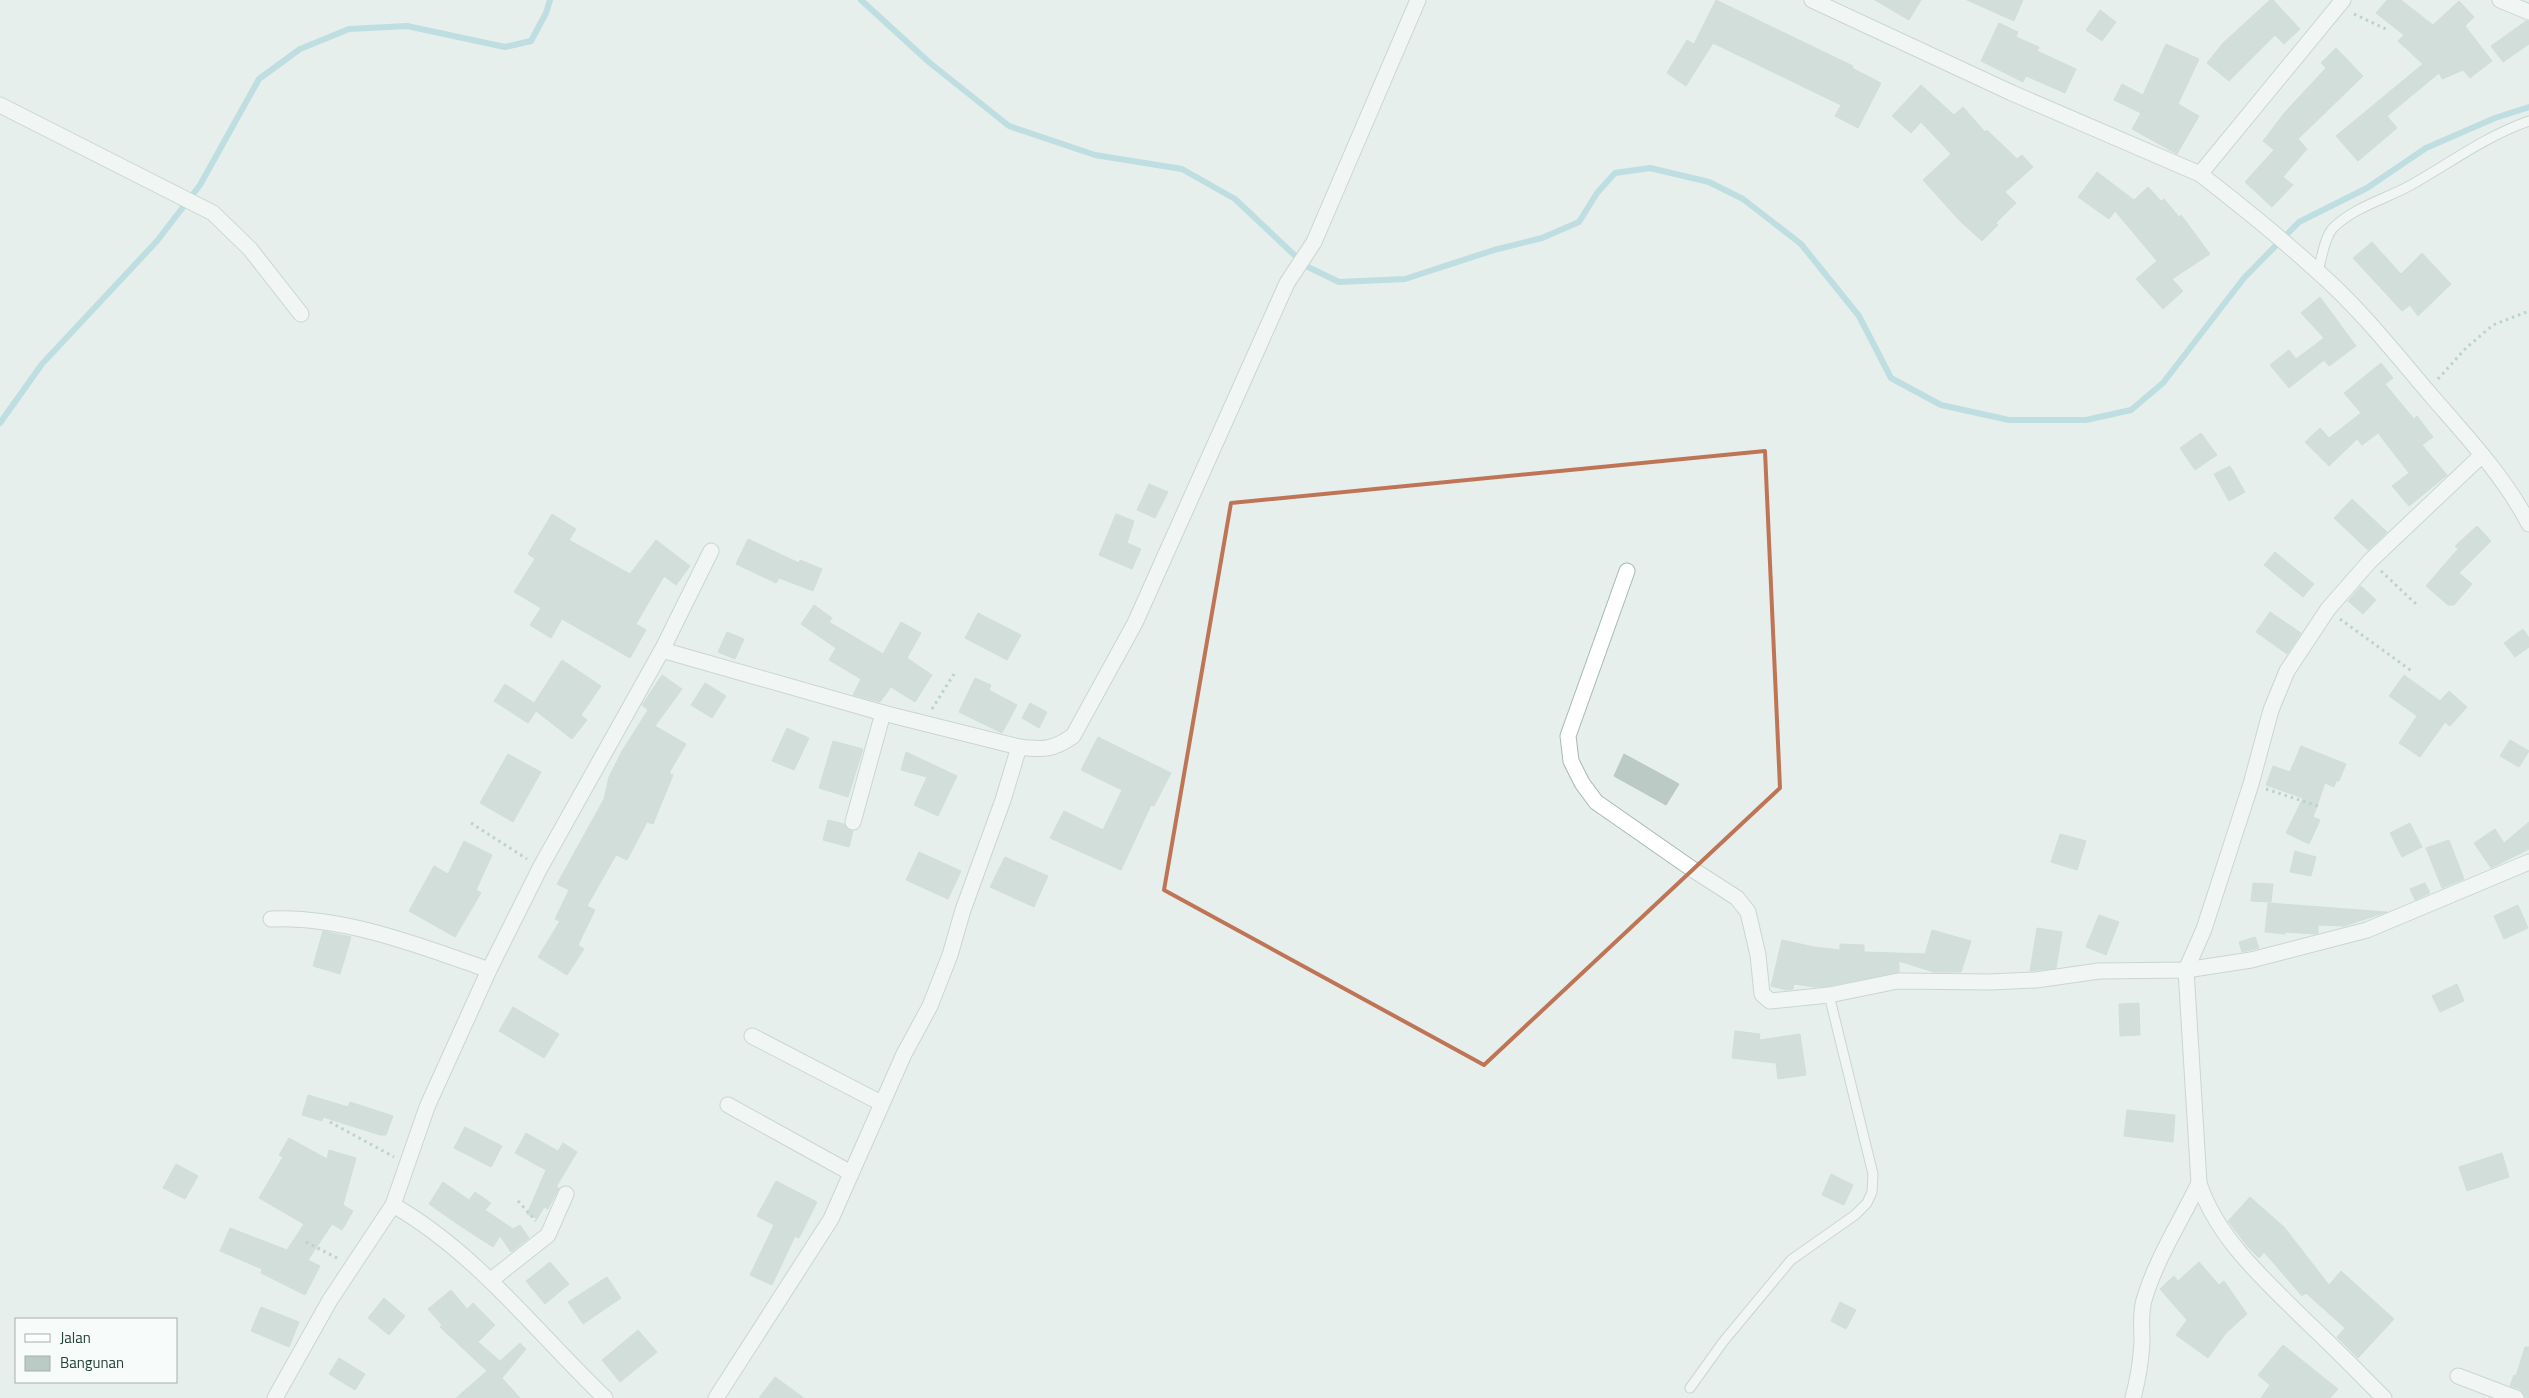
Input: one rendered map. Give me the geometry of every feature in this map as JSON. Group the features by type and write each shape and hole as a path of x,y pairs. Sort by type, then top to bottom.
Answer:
{"street":[{"path":"662,650 883,713 1019,747 1038,750 1057,747 1073,736 1135,623 1287,283 1314,242 1418,0"},
{"path":"1812,0 2012,93 2200,174 2246,209 2318,271 2385,340 2482,455 2506,487 2529,524"},
{"path":"2500,0 2529,12"},
{"path":"2200,174 2340,3"},
{"path":"0,105 213,213 250,249 300,314"},
{"path":"2384,1398 2263,1278 2220,1226 2206,1205 2199,1183 2186,970 2204,929 2251,784 2271,710 2287,671 2328,610 2370,561 2482,455"},
{"path":"275,1398 330,1300 393,1205 427,1107 489,970 540,868 662,650 712,551"},
{"path":"1627,571 1568,736 1571,761 1582,782 1596,802 1695,872 1737,898 1748,912 1754,933 1762,994 1770,1001 1829,995 1898,981 1989,982 2036,980 2099,971 2186,970 2251,960 2367,930 2529,862"},
{"path":"853,822 883,713"},
{"path":"716,1398 831,1219 881,1103 904,1054 930,1006 950,955 963,910 1003,800 1019,747"},
{"path":"271,919 294,918 331,922 434,950 489,970"},
{"path":"752,1036 881,1103"},
{"path":"728,1105 851,1172"},
{"path":"2133,1398 2139,1374 2142,1340 2140,1320 2145,1299 2161,1257 2199,1183"},
{"path":"490,1280 548,1235 566,1194"},
{"path":"393,1205 426,1225 490,1280 605,1398"},
{"path":"2458,1376 2516,1398"}],"lane":[{"path":"2318,271 2329,234 2341,222 2482,142 2529,121"},
{"path":"1690,1388 1723,1342 1791,1260 1855,1215 1867,1203 1872,1192 1873,1174 1829,995"}],"path":[{"path":"2340,3 2388,30"},
{"path":"2427,390 2466,348 2492,325 2529,311"},
{"path":"2370,561 2416,604"},
{"path":"2328,610 2413,672"},
{"path":"924,723 954,674"},
{"path":"2251,784 2321,807"},
{"path":"471,823 540,868"},
{"path":"330,1122 407,1164"},
{"path":"518,1201 548,1235"},
{"path":"306,1242 352,1267"}],"highlighted area":[{"path":"1765,451 1780,788 1484,1065 1164,890 1231,503"}],"building":[{"path":"1716,0 1853,66 1852,68 1881,83 1858,128 1835,116 1841,105 1713,43 1686,86 1667,73 1687,40 1694,44"},
{"path":"1875,0 1921,0 1909,20"},
{"path":"1967,0 2023,0 2014,21"},
{"path":"2270,0 2273,0 2300,29 2284,44 2275,35 2229,81 2207,63 2223,43"},
{"path":"2387,0 2401,0 2433,25 2459,1 2474,17 2465,26 2492,61 2470,78 2463,70 2442,79 2439,73 2387,116 2397,128 2358,161 2336,136 2423,64 2398,41 2404,35 2376,13"},
{"path":"2100,10 2116,22 2102,41 2086,30"},
{"path":"2526,21 2529,21 2529,44 2503,62 2491,46"},
{"path":"1999,23 2018,32 2016,37 2039,47 2037,51 2076,69 2065,93 2026,76 2023,82 1981,61"},
{"path":"2166,44 2199,59 2178,104 2199,116 2177,154 2132,129 2141,113 2114,100 2122,84 2143,95"},
{"path":"2336,48 2363,76 2298,139 2307,149 2283,177 2293,185 2272,207 2245,182 2274,150 2263,141 2285,112 2326,68 2321,63"},
{"path":"1921,85 1954,115 1963,107 1985,132 1987,130 2017,159 2022,155 2033,167 2005,192 2016,203 1996,223 1998,225 1982,241 1960,221 1923,180 1951,154 1921,122 1911,133 1892,116"},
{"path":"2097,172 2134,200 2148,187 2161,201 2164,199 2179,217 2181,215 2210,254 2172,279 2183,291 2163,309 2136,279 2157,261 2115,211 2109,219 2078,197"},
{"path":"2372,242 2401,274 2422,253 2451,284 2418,316 2410,305 2402,311 2353,258"},
{"path":"2320,297 2356,346 2329,366 2324,360 2289,388 2270,365 2289,350 2296,359 2324,338 2301,313"},
{"path":"2381,363 2393,378 2385,384 2414,419 2417,416 2433,437 2422,445 2447,475 2409,506 2392,486 2409,473 2378,433 2362,445 2357,439 2329,466 2305,442 2320,428 2329,438 2361,413 2344,393"},
{"path":"2201,433 2217,455 2195,470 2180,448"},
{"path":"2230,466 2245,492 2229,501 2214,474"},
{"path":"1149,484 1168,492 1155,518 1137,510"},
{"path":"2352,499 2387,532 2368,550 2334,518"},
{"path":"552,514 576,529 569,540 630,574 656,540 690,566 676,585 664,576 636,624 646,630 630,658 562,619 551,638 530,625 541,608 514,592 535,559 528,554"},
{"path":"1116,514 1134,521 1127,543 1141,549 1132,569 1099,555"},
{"path":"2477,526 2491,541 2459,573 2472,584 2454,605 2448,605 2426,586 2458,549 2455,546"},
{"path":"748,539 799,563 800,560 822,569 813,591 779,578 776,583 736,564"},
{"path":"2275,552 2314,584 2303,597 2264,565"},
{"path":"2361,586 2376,600 2363,614 2348,601"},
{"path":"814,605 832,618 829,622 883,654 901,622 921,633 907,658 932,675 915,702 891,687 880,702 853,695 861,679 829,660 836,648 801,624"},
{"path":"2270,612 2301,633 2287,654 2256,632"},
{"path":"978,613 1021,635 1007,660 965,638"},
{"path":"2523,629 2529,638 2529,647 2515,657 2504,643"},
{"path":"727,632 744,639 735,659 718,652"},
{"path":"562,660 601,686 581,715 587,720 572,739 536,711 528,723 494,701 505,684 534,703"},
{"path":"662,675 682,689 655,726 686,744 669,773 673,775 653,824 647,822 627,860 616,855 587,906 595,910 578,945 584,949 567,975 538,957 560,921 555,919 569,890 557,884 604,799 609,777 622,751 648,710 642,705"},
{"path":"2404,675 2440,701 2449,691 2467,707 2450,726 2445,722 2420,757 2399,743 2417,716 2389,696"},
{"path":"975,678 991,685 989,690 1017,705 1002,733 959,712"},
{"path":"705,683 726,696 712,718 691,705"},
{"path":"1030,703 1047,712 1039,728 1022,718"},
{"path":"787,728 809,738 794,770 772,761"},
{"path":"1098,737 1171,773 1154,806 1151,805 1121,870 1050,838 1064,811 1103,830 1122,790 1081,770"},
{"path":"2510,740 2529,751 2519,767 2500,756"},
{"path":"833,741 863,749 848,797 819,788"},
{"path":"2301,746 2346,764 2339,781 2336,781 2334,787 2325,783 2313,817 2320,820 2309,844 2286,833 2303,798 2266,785 2273,766 2290,772"},
{"path":"906,752 957,776 938,816 914,805 927,777 901,770"},
{"path":"508,754 541,772 513,822 480,803"},
{"path":"1624,754 1679,784 1666,805 1614,776"},
{"path":"828,820 844,824 847,829 853,831 849,847 823,840"},
{"path":"2529,822 2529,849 2491,868 2474,843 2495,829 2504,843"},
{"path":"2410,823 2422,847 2402,857 2390,833"},
{"path":"2060,834 2086,841 2077,870 2051,862"},
{"path":"2449,840 2464,879 2442,888 2426,848"},
{"path":"464,841 492,855 476,890 481,893 455,937 409,911 434,866 448,874"},
{"path":"2295,851 2316,857 2311,876 2290,872"},
{"path":"919,852 961,871 948,899 906,880"},
{"path":"1005,857 1048,876 1034,907 990,887"},
{"path":"2253,883 2273,884 2271,902 2251,901"},
{"path":"2425,883 2430,893 2415,900 2410,889"},
{"path":"2268,903 2387,912 2344,926 2318,925 2318,933 2315,934 2285,932 2285,934 2265,932"},
{"path":"2518,905 2528,928 2504,939 2494,916"},
{"path":"2099,915 2119,922 2106,955 2086,947"},
{"path":"2037,928 2062,932 2056,968 2030,971"},
{"path":"1932,930 1971,941 1961,972 1934,972 1899,961 1899,972 1828,986 1815,987 1794,984 1793,989 1786,990 1771,986 1782,940 1840,950 1840,944 1864,945 1864,952 1925,954"},
{"path":"323,931 351,937 340,974 313,966"},
{"path":"2255,937 2259,948 2242,952 2239,942"},
{"path":"2457,984 2464,1001 2440,1012 2432,996"},
{"path":"2139,1003 2140,1035 2120,1036 2119,1004"},
{"path":"513,1007 559,1034 544,1058 499,1031"},
{"path":"1735,1031 1760,1034 1759,1040 1800,1034 1806,1075 1778,1079 1776,1063 1732,1058"},
{"path":"308,1095 348,1107 350,1102 393,1116 386,1135 380,1135 323,1117 322,1121 302,1115"},
{"path":"2127,1110 2175,1115 2173,1142 2124,1136"},
{"path":"465,1127 502,1146 491,1167 454,1148"},
{"path":"526,1133 558,1151 563,1143 577,1152 556,1187 559,1188 548,1209 544,1207 537,1219 527,1214 546,1170 515,1153"},
{"path":"289,1138 327,1159 329,1150 356,1158 343,1205 353,1211 342,1230 332,1224 308,1260 320,1266 305,1295 261,1273 262,1269 220,1251 230,1228 287,1250 304,1224 259,1198 283,1157 279,1155"},
{"path":"2502,1153 2509,1177 2467,1191 2459,1167"},
{"path":"176,1164 198,1176 185,1199 163,1188"},
{"path":"1831,1174 1853,1185 1844,1205 1822,1195"},
{"path":"776,1181 817,1202 799,1238 795,1236 772,1285 750,1275 774,1225 757,1216"},
{"path":"443,1182 469,1200 475,1192 491,1203 485,1210 513,1229 520,1225 529,1238 511,1252 500,1236 493,1247 459,1225 429,1204"},
{"path":"2250,1197 2284,1227 2329,1285 2341,1271 2394,1319 2358,1358 2337,1337 2345,1328 2306,1293 2302,1296 2264,1252 2259,1258 2228,1221"},
{"path":"550,1262 569,1284 545,1304 526,1281"},
{"path":"2199,1262 2219,1285 2224,1281 2247,1314 2226,1333 2208,1358 2176,1335 2187,1320 2160,1289 2174,1276 2178,1281"},
{"path":"607,1277 621,1298 583,1324 568,1302"},
{"path":"451,1290 467,1309 473,1303 495,1325 478,1342 500,1361 520,1343 526,1349 502,1378 520,1398 456,1398 487,1371 440,1327 442,1325 428,1309"},
{"path":"384,1298 405,1316 389,1335 368,1318"},
{"path":"1840,1302 1856,1310 1846,1329 1831,1321"},
{"path":"261,1307 299,1322 289,1347 251,1331"},
{"path":"638,1330 657,1352 620,1382 602,1360"},
{"path":"2283,1345 2338,1389 2330,1398 2261,1398 2270,1385 2258,1375"},
{"path":"2525,1347 2529,1347 2529,1398 2525,1398 2520,1389 2510,1386 2514,1375 2516,1376"},
{"path":"339,1358 365,1374 355,1390 329,1374"},
{"path":"775,1377 804,1398 759,1398"}],"waterway":[{"path":"0,423 42,364 157,241 200,185 259,79 300,49 349,29 407,26 505,47 531,41 546,13 550,0"},
{"path":"861,0 930,63 1009,126 1095,155 1182,169 1235,199 1306,266 1339,282 1405,279 1494,250 1542,238 1579,222 1597,193 1615,173 1650,168 1709,182 1743,199 1801,244 1859,316 1891,378 1941,405 2009,420 2086,420 2131,410 2163,383 2244,278 2299,222 2367,188 2426,148 2495,118 2529,107"}]}
